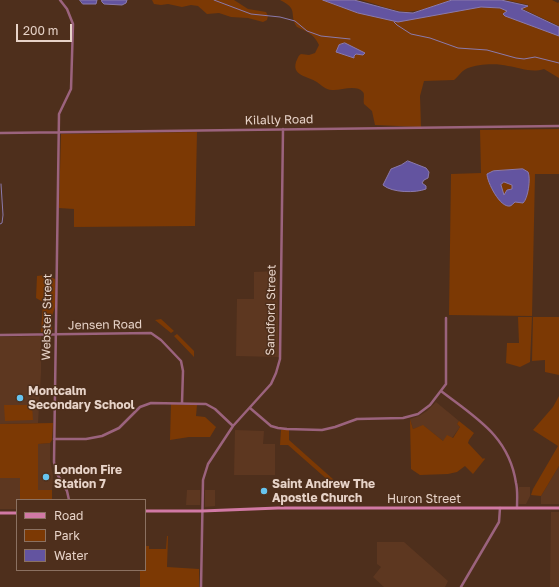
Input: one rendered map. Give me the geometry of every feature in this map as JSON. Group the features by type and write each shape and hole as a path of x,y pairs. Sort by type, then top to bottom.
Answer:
{"main road":[{"name":"Huron Street","path":"146,511 202,511 278,508 559,508"},
{"path":"0,513 16,513"}],"street":[{"name":"Webster Street","path":"60,0 68,9 73,24 71,89 59,114 54,462 56,472 67,492 69,499"},
{"name":"Kilally Road","path":"0,133 559,126"},
{"name":"Sandford Street","path":"201,587 203,480 208,464 233,426 271,384 280,359 282,129"},
{"path":"250,408 265,422 278,428 322,430 336,427 357,419 411,417 425,410 446,384 446,318"},
{"name":"Jensen Road","path":"0,335 150,333 161,340 180,361 183,371 182,403"},
{"path":"441,391 483,424 498,439 512,463 517,484 517,508"},
{"path":"54,439 96,438 119,428 137,409 144,405 162,403 206,404 211,406 233,426"},
{"path":"460,587 500,522 500,508"}],"shaded area":[{"path":"277,271 279,357 236,356 237,299 254,299 254,272"},
{"name":"Montcalm Secondary School","path":"41,336 41,373 38,423 0,424 0,337"},
{"path":"436,402 459,421 457,424 460,427 452,438 443,441 424,426 413,429 410,419 427,411"},
{"path":"235,430 264,431 263,444 275,444 275,475 234,475"},
{"path":"50,443 50,460 53,476 52,490 38,490 38,444"},
{"path":"559,466 559,504 541,504 541,496"},
{"path":"0,478 20,478 37,499 16,499 16,509 0,509"},
{"path":"519,487 530,487 530,496 526,504 519,504"},
{"path":"187,490 200,490 200,505 186,505"},
{"path":"205,490 215,490 215,506 205,507"},
{"path":"551,512 559,512 559,587 550,587"},
{"path":"377,542 404,542 448,581 445,587 384,587 373,577 381,567 377,564"}],"green space":[{"path":"152,0 234,0 248,9 266,12 268,16 267,20 263,22 248,18 231,17 219,13 207,14 198,6 191,5 182,7 168,4 154,4"},
{"path":"280,0 325,0 380,17 456,11 482,7 506,9 507,11 504,13 559,35 559,78 544,69 530,70 493,64 468,68 454,80 424,81 420,96 421,127 375,125 372,111 364,104 364,93 360,90 352,88 330,90 296,70 295,66 299,56 301,54 309,55 315,53 319,45 312,36 297,27 293,19 292,10 286,3"},
{"path":"361,0 451,0 426,9 406,12 390,9"},
{"path":"506,0 552,0 558,3 559,2 559,26 521,8 529,5"},
{"path":"559,129 559,174 535,174 532,316 449,315 451,174 481,173 480,130"},
{"path":"197,132 195,226 74,227 74,209 59,208 61,134"},
{"path":"45,275 55,279 56,304 52,316 52,333 41,332 43,302 36,298 37,276"},
{"path":"518,317 532,317 530,362 520,367 506,363 507,343 519,343"},
{"path":"533,317 559,317 559,375 545,372 545,360 532,361"},
{"path":"161,319 174,331 171,333 155,320"},
{"path":"177,334 194,351 194,357 174,336"},
{"path":"559,396 559,466 541,496 531,495 558,446 533,430 553,407"},
{"path":"171,404 197,405 196,416 205,417 216,427 210,437 189,437 170,440"},
{"path":"4,405 32,405 33,420 5,421"},
{"path":"410,419 413,429 423,425 443,441 447,435 453,438 460,427 457,424 459,421 474,433 468,443 483,459 485,459 473,474 465,466 457,472 448,474 420,475 411,469"},
{"path":"53,423 52,440 50,443 38,444 38,490 52,490 52,499 20,499 20,478 0,478 0,424"},
{"path":"281,430 289,430 289,440 343,488 349,488 338,489 288,445 280,445"},
{"path":"168,536 167,567 199,569 199,587 140,587 140,571 146,571 146,546 149,546 149,549 166,549"}],"water":[{"path":"80,0 97,0 96,4 83,4"},
{"path":"102,0 127,0 126,3 122,5 104,4"},
{"path":"323,0 354,0 399,12 413,13 452,0 501,0 528,6 521,9 559,27 559,36 505,16 503,14 507,11 500,8 481,7 398,22 358,13"},
{"path":"345,43 365,53 363,55 356,54 354,58 336,52 339,45"},
{"path":"408,161 426,168 429,172 428,178 422,183 426,186 426,189 404,192 392,190 383,185 391,169"},
{"path":"523,169 528,172 528,188 525,201 523,203 515,202 510,206 506,206 498,199 487,174 493,171","holes":["504,182 512,185 512,189 507,190 504,195 501,185"]}],"waterway":[{"path":"214,0 251,14 280,17 295,21 307,31 321,36 350,39"},
{"path":"394,22 411,34 430,38 458,48 487,50 524,59 535,57 559,63"},
{"path":"0,224 2,223 3,215 1,184"}],"place":[{"name":"Montcalm Secondary School","path":"20,398"},
{"name":"London Fire Station 7","path":"46,477"},
{"name":"Saint Andrew The Apostle Church","path":"264,491"}]}
